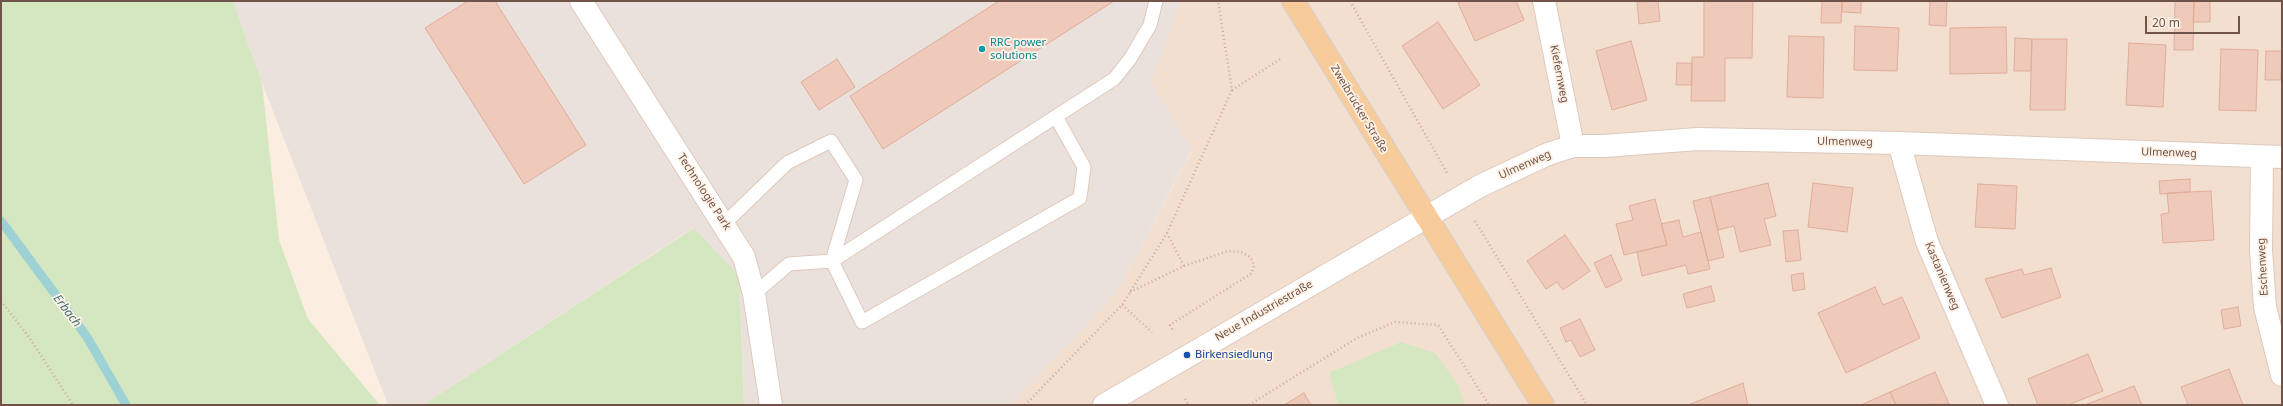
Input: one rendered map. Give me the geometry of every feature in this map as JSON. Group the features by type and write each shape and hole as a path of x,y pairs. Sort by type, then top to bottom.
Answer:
{"main road":[{"name":"Zweibrücker Straße","path":"1293,1 1543,405"}],"street":[{"name":"Technologie Park","path":"581,1 744,257 754,294 771,405"},
{"name":"Kiefernweg","path":"1544,1 1573,146"},
{"name":"Ulmenweg","path":"1426,218 1460,197 1536,159 1573,146 1604,146 1698,139 1899,143 2272,157"},
{"name":"Kastanienweg","path":"1899,143 1927,242 1997,405"},
{"name":"Eschenweg","path":"2272,157 2261,250 2265,307 2282,375"},
{"name":"Neue Industriestraße","path":"1104,405 1187,355 1426,218"}],"lane":[{"path":"754,294 789,264 832,261 1114,79 1130,59 1150,25 1156,1"},
{"path":"724,224 787,163 830,141 856,180 832,261 862,322 1080,198 1084,167 1056,117"}],"path":[{"path":"1218,1 1232,90"},
{"path":"1350,1 1460,197 1587,405"},
{"path":"1025,405 1122,305 1167,233 1232,90 1282,58"},
{"path":"1167,233 1184,266"},
{"path":"1130,292 1184,266 1228,251 1241,252 1250,257 1254,265 1252,273 1170,325 1187,355"},
{"path":"1,302 29,337 73,405"},
{"path":"1122,305 1152,332"},
{"path":"1249,405 1357,338 1395,322 1438,325 1489,405"},
{"path":"1185,399 1189,405"}],"shaded area":[{"path":"233,1 1181,1 1151,82 1192,150 1117,292 1010,405 744,405 739,276 693,228 423,405 388,405 262,83"},
{"path":"1181,1 2282,1 2282,405 1465,405 1458,385 1329,373 1338,405 1010,405 1117,292 1192,151 1151,82"}],"green space":[{"path":"1,1 233,1 262,83 279,240 308,319 380,405 1,405"},
{"path":"694,228 739,276 744,405 423,405"},
{"path":"1401,342 1435,353 1458,385 1465,405 1338,405 1329,373"}],"building":[{"path":"468,1 495,1 586,145 524,184 425,28"},
{"name":"RRC power solutions","path":"999,1 1114,1 883,149 850,96"},
{"path":"1462,1 1516,1 1524,20 1475,41 1458,3"},
{"path":"1658,1 1660,21 1639,24 1637,2"},
{"path":"1704,1 1753,1 1752,58 1725,58 1725,101 1691,101 1692,57 1704,57"},
{"path":"1822,1 1842,1 1841,23 1821,23"},
{"path":"1842,1 1861,1 1861,13 1842,12"},
{"path":"1930,1 1947,1 1946,26 1929,25"},
{"path":"2175,1 2194,1 2193,50 2174,50"},
{"path":"2194,1 2210,1 2210,22 2193,22"},
{"path":"1438,22 1480,85 1443,109 1402,46"},
{"path":"1855,26 1899,28 1897,71 1854,70"},
{"path":"2006,27 2007,73 1950,74 1950,28"},
{"path":"1789,36 1824,37 1823,98 1787,97"},
{"path":"2015,38 2032,39 2031,71 2014,71"},
{"path":"2032,39 2067,39 2065,110 2030,110"},
{"path":"1631,41 1647,100 1612,110 1596,51"},
{"path":"2129,43 2166,45 2163,107 2126,105"},
{"path":"2221,49 2258,50 2256,111 2219,110"},
{"path":"2266,51 2282,51 2281,80 2265,80"},
{"path":"837,59 855,87 819,110 801,82"},
{"path":"1677,63 1692,63 1692,85 1676,85"},
{"path":"2190,179 2190,192 2160,194 2159,181"},
{"path":"1768,183 1776,216 1764,219 1771,245 1740,252 1734,226 1718,230 1710,197"},
{"path":"1813,183 1853,188 1847,232 1808,227"},
{"path":"1978,184 2017,186 2015,229 1975,227"},
{"path":"2211,191 2214,240 2163,243 2161,214 2169,213 2167,193"},
{"path":"1710,197 1724,257 1708,261 1693,201"},
{"path":"1655,199 1667,245 1624,255 1616,224 1633,220 1629,206"},
{"path":"1679,220 1683,237 1701,232 1710,269 1688,274 1686,265 1642,276 1637,252 1667,245 1661,224"},
{"path":"1798,230 1801,260 1786,262 1783,231"},
{"path":"1565,235 1590,271 1563,290 1557,282 1546,289 1527,261"},
{"path":"1611,255 1622,280 1606,288 1594,263"},
{"path":"2051,268 2061,297 2002,318 1985,279 2022,269 2024,275"},
{"path":"1803,273 1805,289 1793,291 1791,275"},
{"path":"1711,286 1715,301 1687,308 1683,294"},
{"path":"1875,287 1883,305 1902,297 1920,338 1846,373 1818,313"},
{"path":"2238,307 2241,326 2224,329 2221,310"},
{"path":"1580,319 1595,350 1580,357 1571,340 1566,342 1560,328"},
{"path":"2088,354 2103,391 2068,405 2038,405 2028,379"},
{"path":"2229,369 2243,405 2188,405 2181,387"},
{"path":"1935,372 1949,404 1896,405 1890,392"},
{"path":"1743,383 1748,405 1688,405"},
{"path":"2134,386 2142,405 2085,405"},
{"path":"1890,392 1896,405 1861,405"},
{"path":"1304,393 1311,405 1284,405"}],"waterway":[{"name":"Erbach","path":"1,221 87,337 126,405"}],"place":[{"name":"RRC power solutions","path":"982,49"},
{"name":"Birkensiedlung","path":"1187,355"}]}
